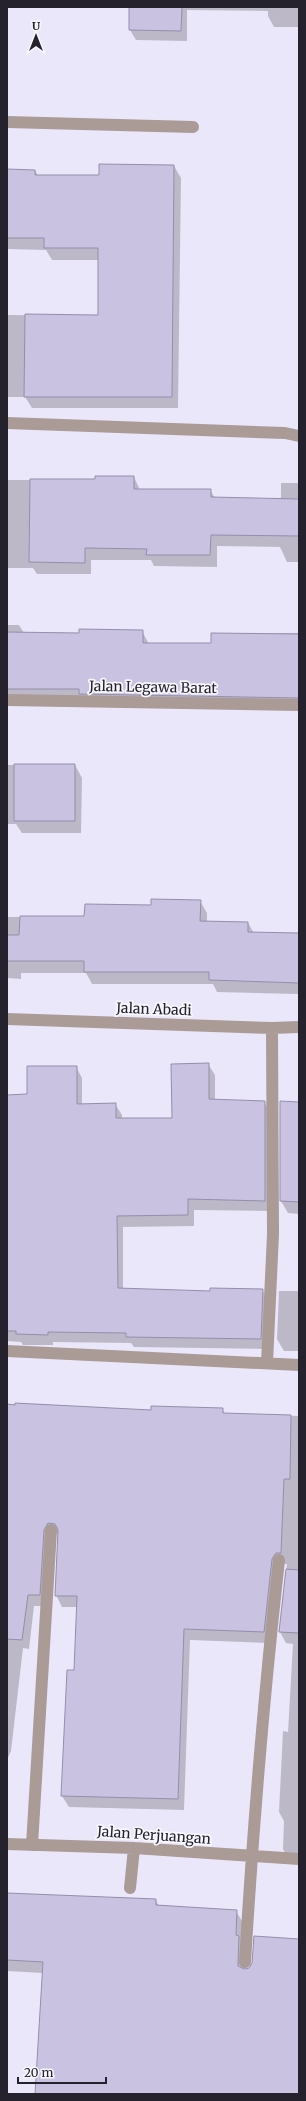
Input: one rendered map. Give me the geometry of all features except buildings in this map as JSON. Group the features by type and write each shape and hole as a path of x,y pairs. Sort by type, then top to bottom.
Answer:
{"street":[{"path":"7,122 193,127"},
{"path":"7,423 285,433 299,436"},
{"name":"Jalan Legawa Barat","path":"7,700 299,705"},
{"name":"Jalan Abadi","path":"7,1019 272,1028 299,1027"},
{"path":"267,1363 273,1234 272,1028"},
{"path":"7,1351 299,1364"},
{"path":"32,1845 51,1530"},
{"path":"245,1962 251,1857 266,1673 279,1560"},
{"name":"Jalan Perjuangan","path":"7,1844 134,1848 299,1859"},
{"path":"130,1888 134,1848"}]}
